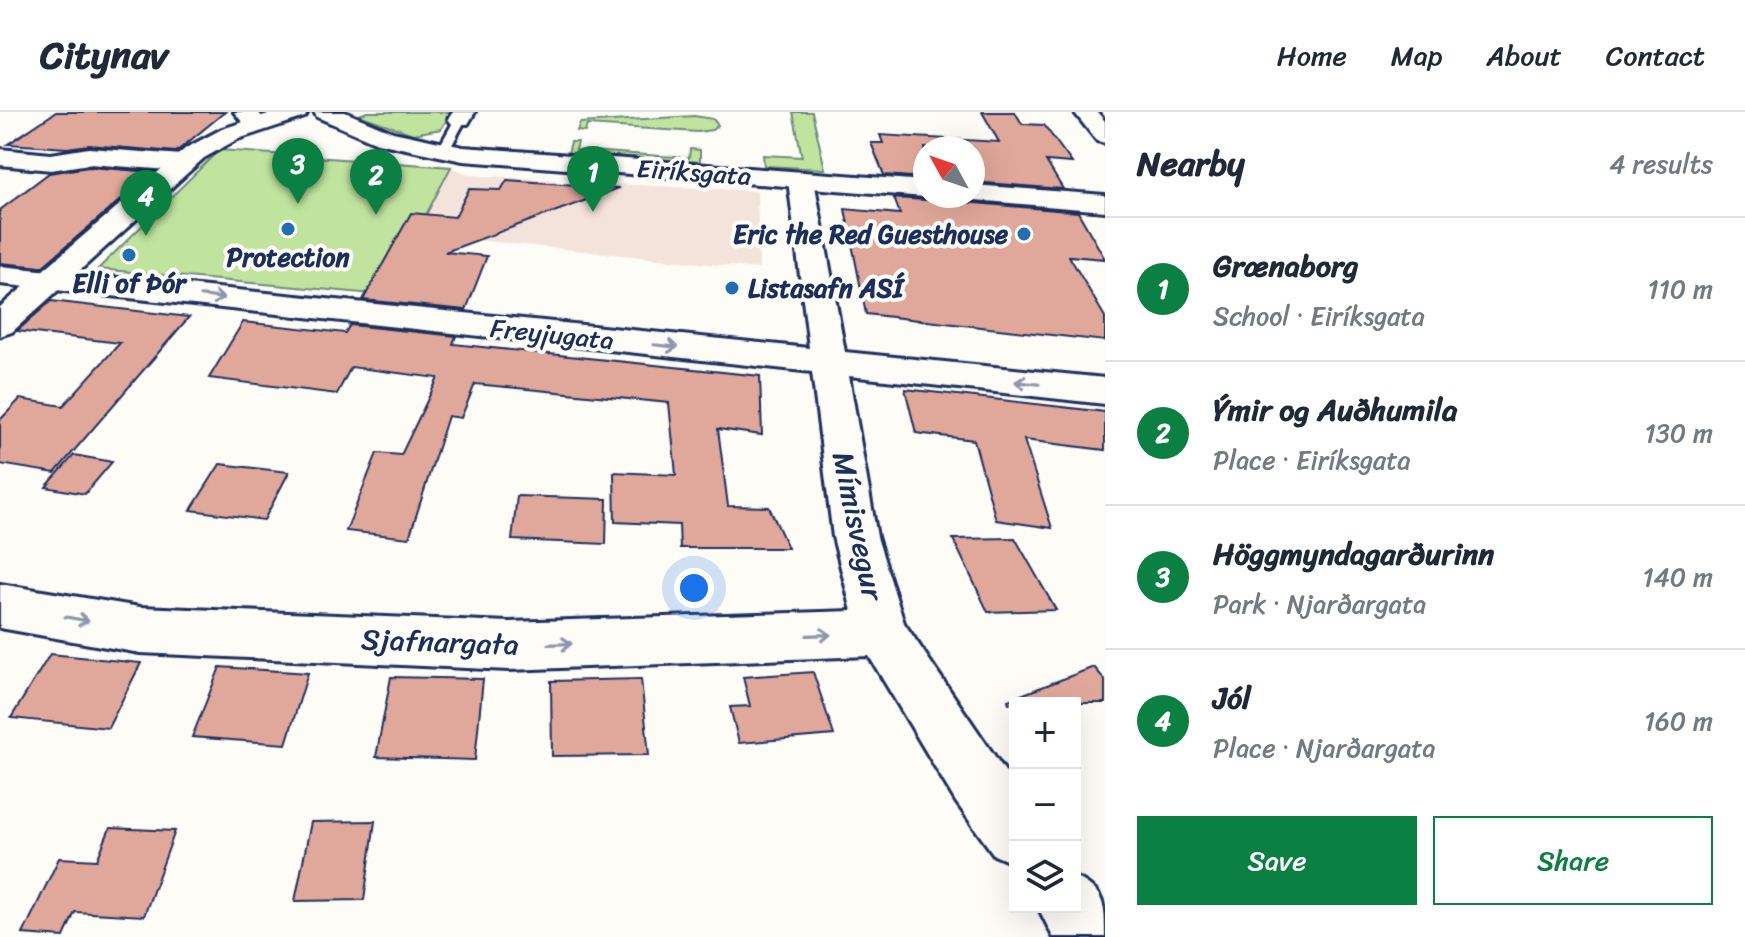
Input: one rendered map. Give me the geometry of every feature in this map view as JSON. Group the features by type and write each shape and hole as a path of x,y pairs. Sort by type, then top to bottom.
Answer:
{"street":[{"path":"0,325 182,163 208,144 250,118 297,112"},
{"name":"Eiríksgata","path":"325,112 386,138 443,151 497,158 913,188"},
{"path":"1085,112 1105,136"},
{"path":"0,157 51,162 89,156 182,163"},
{"name":"Mímisvegur","path":"801,180 855,537 882,633 976,782 1009,826"},
{"path":"985,194 1105,203"},
{"name":"Freyjugata","path":"0,275 1105,391"},
{"name":"Sjafnargata","path":"0,606 140,630 509,646 882,633"},
{"path":"1075,913 1094,937"}],"lane":[{"path":"443,151 462,116"}],"shaded area":[{"path":"451,167 470,175 556,180 556,184 594,186 598,183 757,191 759,269 416,234"}],"green space":[{"path":"367,112 452,112 441,129 413,134 359,115"},
{"path":"793,112 812,112 825,169 764,166 763,155 802,157"},
{"path":"694,116 713,119 718,125 712,130 698,132 587,125 585,132 577,131 580,123"},
{"path":"571,142 578,142 576,150 689,158 690,149 700,150 700,162 568,153"},
{"path":"219,150 451,167 384,295 98,269"}],"building":[{"path":"56,112 225,112 176,152 89,145 67,148 8,144"},
{"path":"982,112 1015,112 1022,124 1044,125 1072,163 1046,161 1063,189 985,183 985,141 999,142"},
{"path":"880,135 913,137 913,177 884,175 871,143 883,143"},
{"path":"89,167 153,172 42,267 0,263 0,210 49,173"},
{"path":"507,180 619,188 445,252 487,256 466,310 363,300 411,213 455,217 469,189 501,190"},
{"path":"894,198 913,199 913,208 985,208 985,204 1078,212 1105,259 1069,256 1105,317 1105,341 866,314 845,209 900,214"},
{"path":"51,301 189,317 55,473 0,464 0,420 20,399 63,406 120,343 17,331"},
{"path":"243,322 345,333 350,325 456,336 453,344 760,376 762,435 718,429 728,506 769,507 788,548 680,548 679,525 615,522 614,472 676,475 669,403 475,384 461,418 448,416 409,538 346,531 377,453 401,455 438,378 351,367 337,394 209,378"},
{"path":"905,389 1105,412 1105,450 1024,440 1052,528 996,520 974,440 916,433"},
{"path":"74,455 112,462 85,494 46,487"},
{"path":"220,464 289,472 264,520 191,510"},
{"path":"517,496 607,499 606,544 512,540"},
{"path":"1015,538 1056,610 988,612 953,539"},
{"path":"50,654 141,663 108,728 11,718"},
{"path":"220,667 308,673 286,744 192,737"},
{"path":"1094,667 1105,680 1105,703 1081,703 1081,697 1016,697"},
{"path":"813,672 834,735 739,743 730,707 750,706 743,677"},
{"path":"391,677 483,679 475,760 376,757"},
{"path":"641,679 649,755 552,756 551,681"},
{"path":"375,821 364,900 295,901 311,822"},
{"path":"110,828 175,831 144,916 75,912 64,937 23,934 59,858 97,860"}],"place":[{"name":"Höggmyndagarðurinn","path":"298,204"},
{"name":"Grænaborg","path":"593,212"},
{"name":"Ýmir og Auðhumila","path":"376,215"},
{"name":"Protection","path":"288,229"},
{"name":"Eric the Red Guesthouse","path":"1024,234"},
{"name":"Jól","path":"146,236"},
{"name":"Elli of Þór","path":"129,255"},
{"name":"Listasafn ASÍ","path":"732,288"}]}
